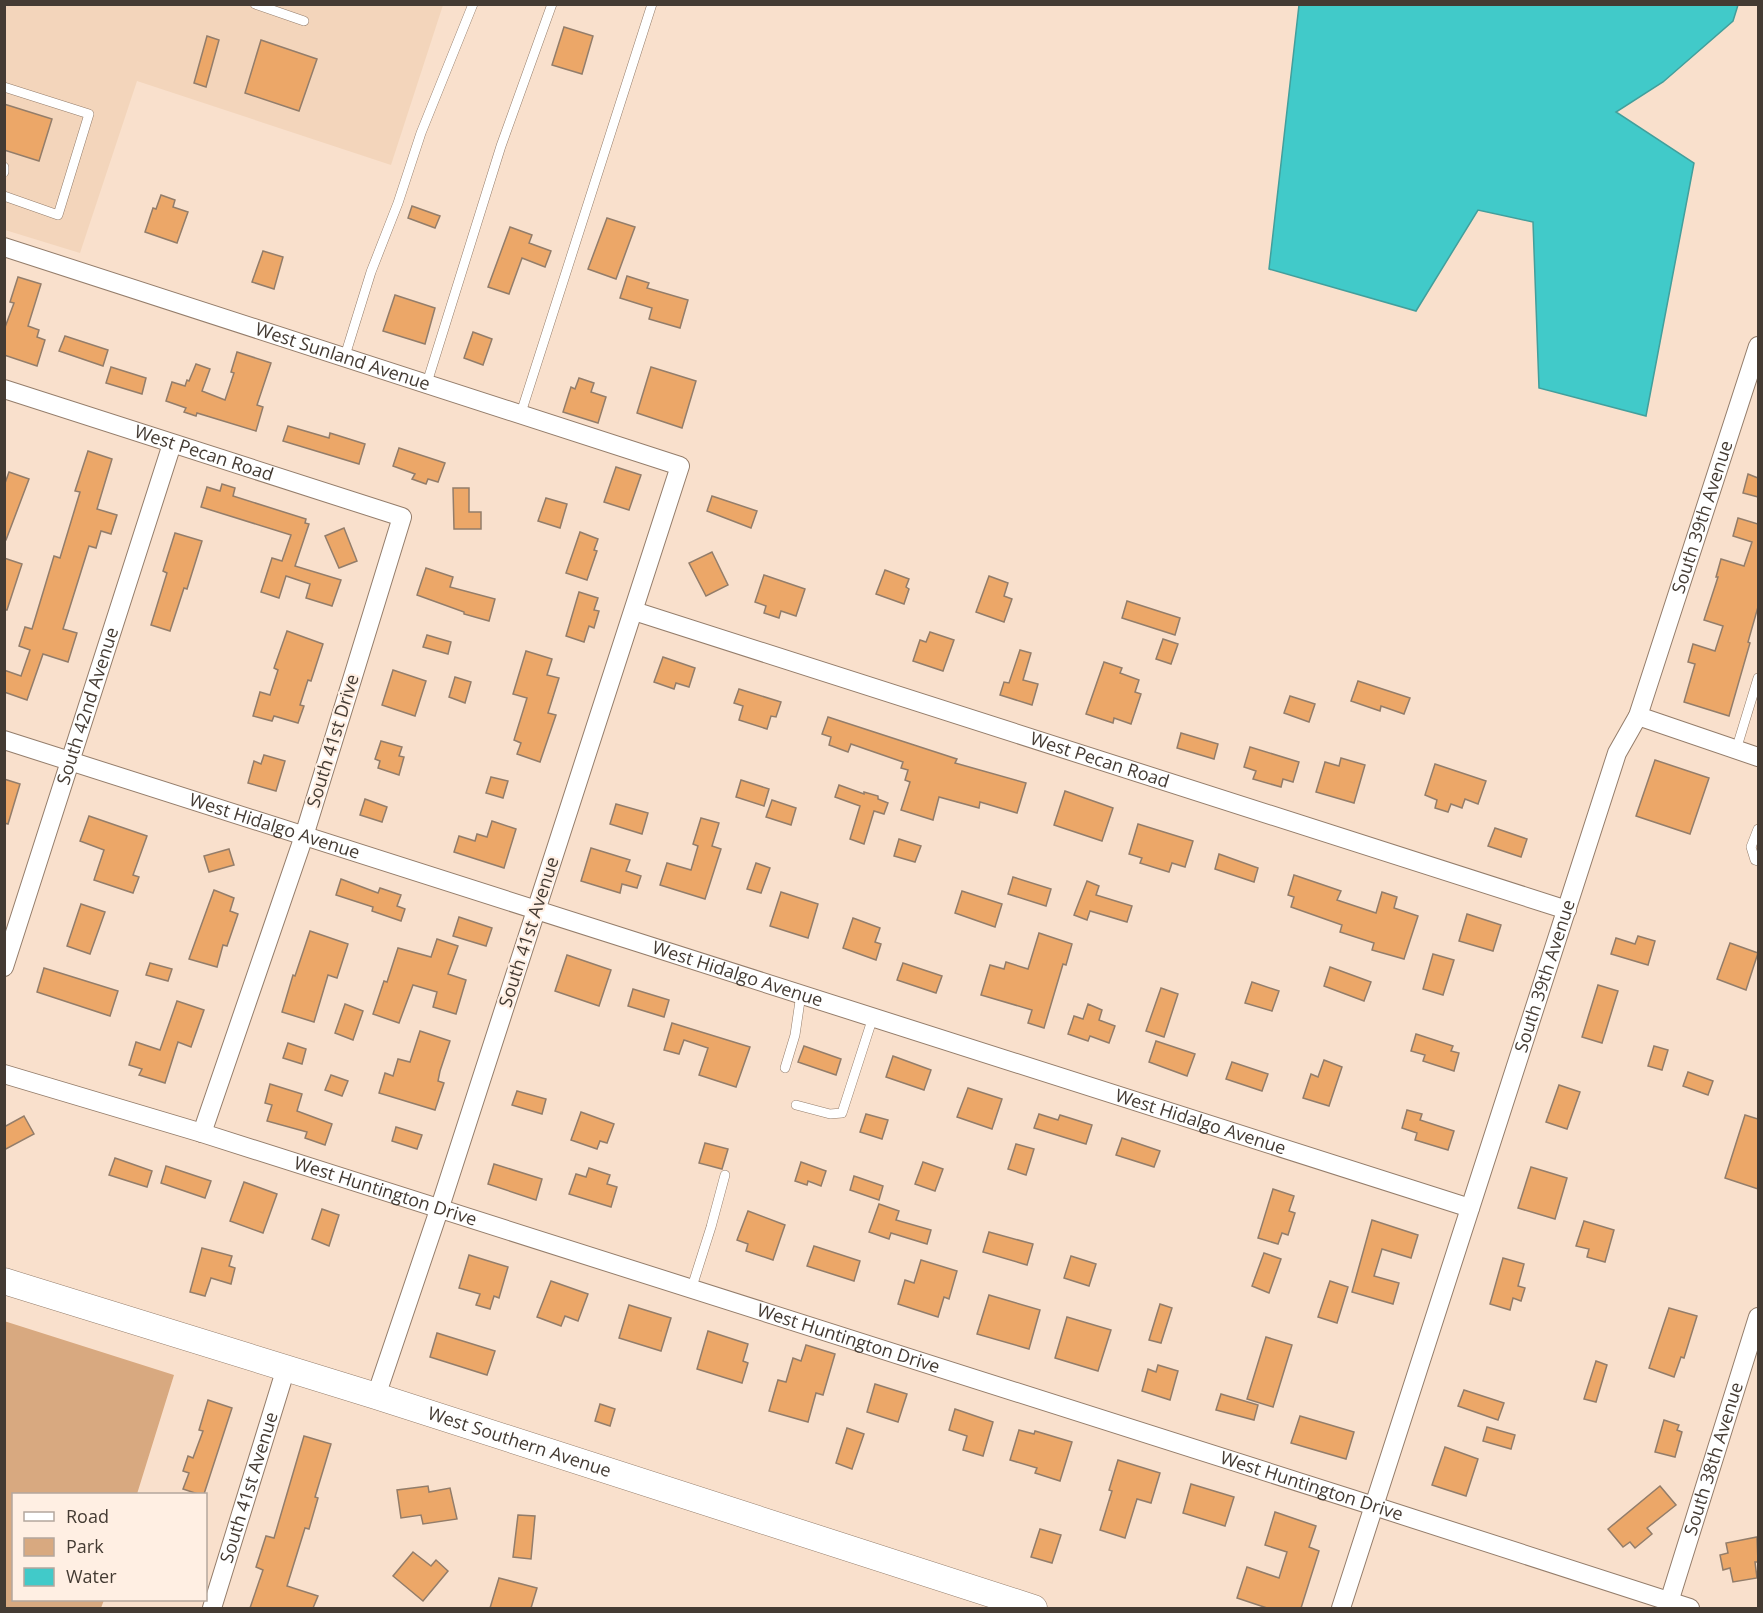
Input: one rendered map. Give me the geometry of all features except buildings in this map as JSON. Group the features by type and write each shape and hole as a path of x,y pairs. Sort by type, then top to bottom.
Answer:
{"main road":[{"name":"West Southern Avenue","path":"4,1281 376,1396 1034,1608"}],"street":[{"name":"West Sunland Avenue","path":"4,247 426,386 680,466"},
{"name":"South 39th Avenue","path":"1341,1608 1617,753 1638,716 1758,346"},
{"name":"West Pecan Road","path":"4,388 402,517"},
{"name":"South 42nd Avenue","path":"4,966 172,444"},
{"name":"South 41st Avenue","path":"376,1396 439,1210 680,466"},
{"name":"South 41st Drive","path":"202,1133 304,836 402,517"},
{"name":"West Pecan Road","path":"634,611 1567,910"},
{"path":"1638,716 1758,757"},
{"name":"West Hidalgo Avenue","path":"4,740 1470,1208"},
{"name":"West Huntington Drive","path":"4,1074 202,1133 1690,1608"},
{"name":"South 38th Avenue","path":"1669,1602 1758,1323"},
{"name":"South 41st Avenue","path":"212,1608 286,1368"}],"lane":[{"path":"255,4 304,21"},
{"path":"344,359 371,272 398,203 421,133 473,4"},
{"path":"426,386 501,146 552,4"},
{"path":"520,416 652,4"},
{"path":"4,87 89,114 58,215 4,196"},
{"path":"4,167 4,172"},
{"path":"1736,750 1758,678"},
{"path":"1758,829 1751,847 1755,860 1758,861"},
{"path":"785,1068 795,1035 801,994"},
{"path":"796,1105 830,1114 842,1113 873,1017"},
{"path":"691,1290 725,1175"}],"shaded area":[{"path":"5,5 443,5 391,165 137,81 80,253 5,230"}],"green space":[{"path":"4,1321 174,1375 137,1493 12,1493 12,1601 104,1601 101,1608 5,1608"}],"water":[{"path":"1299,5 1738,5 1733,21 1663,82 1616,112 1694,163 1646,416 1539,388 1533,222 1478,210 1416,311 1269,269"}]}
